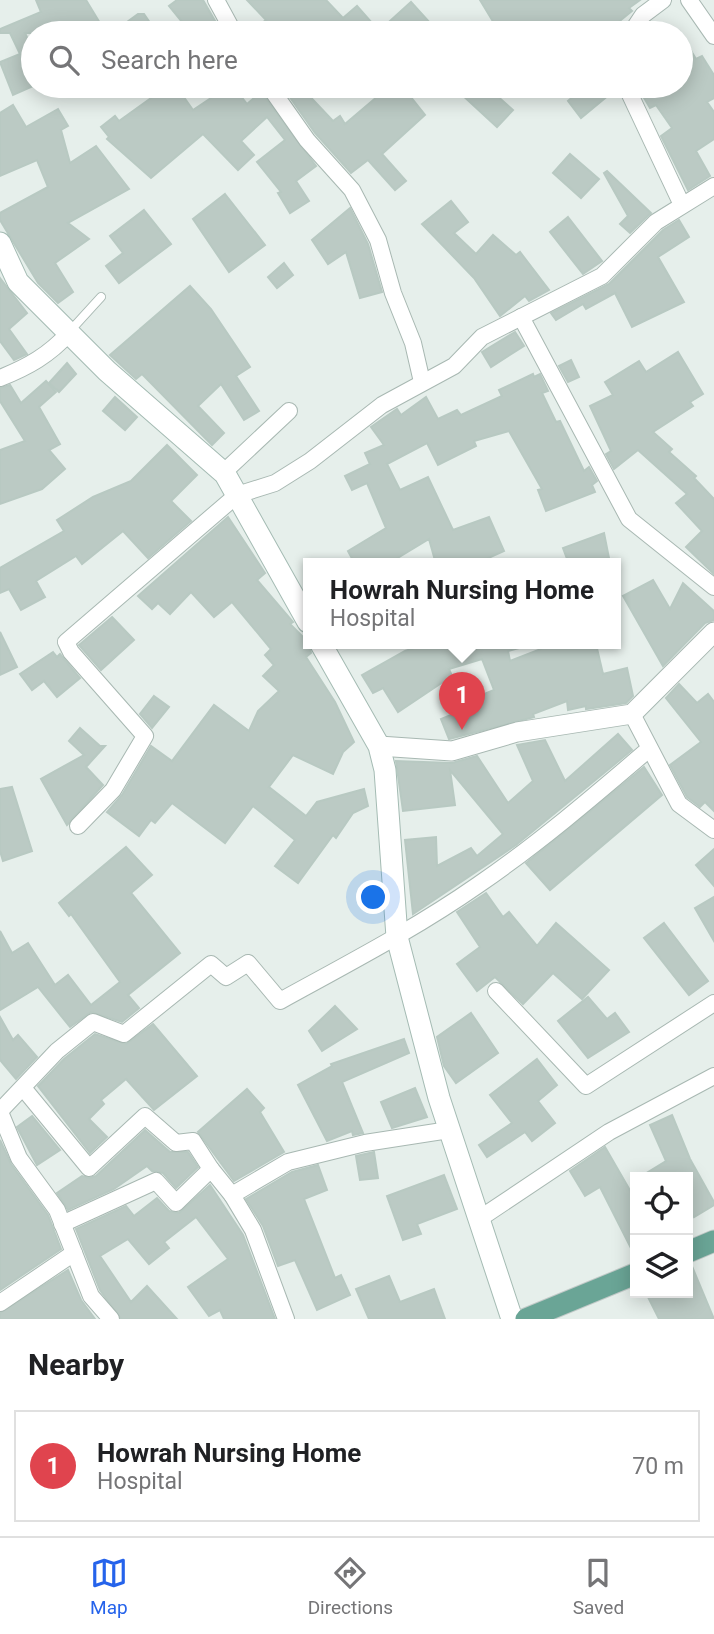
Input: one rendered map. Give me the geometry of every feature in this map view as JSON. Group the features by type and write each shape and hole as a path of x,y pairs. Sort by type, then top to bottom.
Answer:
{"main road":[{"path":"0,243 18,282 107,371 223,472 303,613"},
{"path":"324,649 379,746 385,770 397,937 417,1022 449,1130 512,1319"},
{"path":"693,1250 714,1241"},
{"path":"526,1319 630,1276"}],"street":[{"path":"216,0 227,21"},
{"path":"639,21 663,0"},
{"path":"689,0 714,36"},
{"path":"277,98 307,140 352,190 378,240 393,293 413,343 422,382"},
{"path":"632,98 682,205"},
{"path":"78,826 113,790 145,736 71,652 66,642 237,495 275,484 310,461 382,405 454,366 482,337 602,275 656,222 714,186"},
{"path":"521,317 629,519 714,587"},
{"path":"0,378 26,368 52,351 68,333"},
{"path":"223,472 289,411"},
{"path":"379,746 452,751 517,732 632,714 714,632"},
{"path":"632,714 679,804 714,830"},
{"path":"111,1319 91,1296 57,1210 19,1158 0,1112 57,1051 93,1022 124,1034 211,964 226,977 248,963 280,1001 397,937 478,885 549,833 649,749"},
{"path":"496,991 586,1086 714,1003"},
{"path":"479,1219 609,1132 714,1076"},
{"path":"24,1089 89,1168 145,1116 177,1143 193,1141 232,1195 253,1230 286,1319"},
{"path":"232,1195 288,1162 365,1143 449,1130"},
{"path":"62,1224 156,1181 176,1203 211,1169"},
{"path":"0,1303 74,1253"}],"lane":[{"path":"68,333 101,297"}],"building":[{"path":"36,0 86,0 99,21 21,21 21,91 13,95 0,62 20,54 10,33 0,33 0,29 41,12"},
{"path":"177,0 203,0 215,21 181,21 169,6"},
{"path":"247,0 326,0 343,18 357,6 370,21 265,21"},
{"path":"480,0 640,0 629,8 632,11 620,21 493,21"},
{"path":"411,2 428,21 390,21"},
{"path":"138,14 144,14 149,21 128,21"},
{"path":"693,54 696,59 702,56 714,75 714,98 707,102 714,112 714,139 696,151 710,176 688,190 661,136 672,128 656,105 650,108 644,98 693,98"},
{"path":"151,98 184,98 193,110 211,98 242,98 247,104 254,98 265,98 316,166 296,181 309,201 290,213 278,193 281,192 257,162 285,140 267,117 241,141 254,155 238,170 203,134 151,178 107,139 109,137 101,127 115,116 119,121"},
{"path":"290,98 311,98 333,121 340,116 345,124 376,98 412,98 425,115 382,154 406,181 395,190 368,160 351,173 315,133"},
{"path":"465,98 500,98 513,110 497,127"},
{"path":"572,98 605,98 581,118 568,101"},
{"path":"13,105 26,127 58,109 68,126 61,130 70,163 96,146 129,189 68,223 89,239 55,263 73,292 58,303 38,283 0,220 0,213 48,187 37,160 0,176 0,113"},
{"path":"570,154 599,179 581,198 553,173"},
{"path":"607,171 651,213 630,233 620,224 628,216 604,173"},
{"path":"225,194 265,245 229,272 193,219"},
{"path":"451,201 468,222 454,233 476,254 493,235 516,255 520,252 549,290 529,301 525,296 500,316 474,278 422,224"},
{"path":"350,208 368,244 382,292 360,298 346,252 328,264 312,240"},
{"path":"144,210 171,244 119,283 106,266 123,253 110,236"},
{"path":"568,217 602,261 583,274 550,232"},
{"path":"679,220 689,237 658,257 684,302 632,327 615,293 586,309 583,304 556,320 551,313 609,284 663,230"},
{"path":"284,263 293,275 277,288 268,277"},
{"path":"0,278 27,313 9,329 27,354 14,360 0,341"},
{"path":"190,286 211,309 250,367 236,376 259,411 244,420 221,384 198,406 224,433 212,445 142,374 136,379 110,355"},
{"path":"515,332 524,346 491,367 482,352"},
{"path":"678,352 703,394 690,402 693,406 653,432 672,449 669,452 696,476 694,478 714,499 714,574 686,547 702,531 676,503 687,494 638,450 614,469 606,454 611,451 590,406 613,395 605,382 639,361 646,372"},
{"path":"571,360 579,377 568,382 559,366"},
{"path":"67,363 76,374 59,392 49,383"},
{"path":"533,374 534,377 540,374 548,391 542,393 556,422 560,421 584,471 589,467 597,481 592,485 595,492 546,511 538,490 542,489 509,431 474,441 476,446 438,465 427,443 387,464 400,490 428,477 453,530 489,517 504,551 488,558 434,558 429,539 398,558 352,558 348,551 386,528 367,483 352,490 345,476 370,464 365,453 384,445 371,427 397,409 401,415 426,397 438,419 457,410 461,415 502,396 499,390"},
{"path":"46,381 56,392 39,407 60,444 49,450 65,469 42,489 0,504 0,450 25,441 0,401 0,388 10,385 21,403"},
{"path":"115,397 137,417 125,430 103,411"},
{"path":"167,445 197,475 171,501 191,521 148,558 123,531 82,564 76,556 36,581 45,597 21,610 9,589 0,593 0,568 64,531 57,520 93,497 131,481"},
{"path":"228,517 265,573 257,580 303,637 303,649 310,649 311,653 306,657 335,702 354,742 343,752 333,774 293,755 269,787 306,816 317,802 364,789 368,806 353,813 336,838 333,835 298,883 275,866 295,840 253,806 225,843 172,803 155,823 151,820 139,836 107,812 122,795 151,746 172,761 214,705 249,731 258,711 279,691 263,676 274,665 265,655 271,649 232,602 214,617 191,592 170,614 158,603 152,609 138,596"},
{"path":"604,533 609,558 567,558 563,548"},
{"path":"653,580 670,609 683,583 714,611 714,620 705,623 663,666 623,596"},
{"path":"112,617 134,640 101,670 79,645"},
{"path":"0,632 17,667 0,675"},
{"path":"515,649 508,651 510,661 541,649 597,649 603,674 627,668 633,696 626,703 586,709 586,706 568,710 567,701 533,714 534,717 449,739 441,719 456,713 453,707 494,690 482,659 449,669 452,676 398,712 383,688 373,693 362,675 405,651"},
{"path":"53,652 57,657 60,654 80,678 57,697 44,681 32,690 20,674"},
{"path":"679,684 697,703 708,694 714,702 714,811 705,802 700,807 687,797 670,765 701,742 666,698"},
{"path":"154,696 169,707 152,728 140,714"},
{"path":"80,728 100,746 105,746 86,767 103,785 67,825 41,779 84,755 69,741"},
{"path":"618,734 632,750 516,845 413,914 405,840 436,837 437,866 471,848 477,856 503,834 450,770 455,805 403,811 396,761 452,763 477,756 508,803 533,781 517,745 545,740 565,781"},
{"path":"644,767 662,795 550,890 526,863"},
{"path":"12,787 32,851 3,861 0,851 0,789"},
{"path":"126,847 152,875 131,893 180,953 128,995 139,1008 122,1022 91,1012 70,1027 38,987 0,1010 0,931 12,953 28,943 55,985 68,975 91,1005 120,982 71,914 69,916 59,903"},
{"path":"714,849 714,886 696,865"},
{"path":"486,893 503,917 509,912 537,946 556,923 609,970 582,999 553,973 523,1004 495,977 477,991 457,964 480,947 457,912"},
{"path":"714,897 714,941 695,908"},
{"path":"664,923 708,981 689,995 644,938"},
{"path":"588,997 607,1019 615,1013 629,1032 588,1058 558,1021"},
{"path":"335,1006 357,1029 322,1051 309,1031"},
{"path":"471,1013 498,1053 456,1083 444,1066 437,1037"},
{"path":"0,1017 13,1040 18,1035 37,1057 16,1079 0,1060"},
{"path":"153,1024 197,1076 154,1110 126,1079 101,1100 104,1104 89,1119 107,1137 90,1153 38,1086 64,1059 95,1034 126,1044"},
{"path":"404,1039 409,1053 342,1082 363,1133 353,1135 352,1131 327,1141 298,1085 332,1066 331,1064"},
{"path":"537,1059 557,1085 538,1101 555,1123 532,1141 525,1132 487,1157 479,1145 512,1123 490,1095"},
{"path":"415,1088 427,1117 392,1128 381,1102"},
{"path":"247,1089 264,1108 260,1112 284,1152 234,1181 198,1132"},
{"path":"672,1115 690,1159 714,1205 694,1217 693,1172 648,1172 666,1161 650,1125"},
{"path":"32,1116 60,1150 37,1165 17,1127"},
{"path":"145,1130 170,1152 188,1152 198,1167 176,1188 163,1173 152,1171 147,1166 114,1189 68,1210 57,1193 82,1176 96,1176"},
{"path":"0,1140 11,1164 48,1215 61,1249 0,1290"},
{"path":"605,1147 630,1190 630,1246 600,1187 585,1196 570,1171"},
{"path":"374,1152 378,1178 360,1180 356,1156"},
{"path":"318,1165 327,1190 304,1199 335,1278 341,1275 350,1295 317,1310 295,1260 278,1266 263,1226 246,1199 292,1172"},
{"path":"444,1175 457,1209 417,1224 421,1234 403,1240 387,1196"},
{"path":"210,1185 243,1235 275,1319 224,1319 220,1310 209,1316 188,1287 228,1259 196,1217 164,1242 169,1248 149,1264 128,1239 100,1256 131,1302 147,1286 177,1319 121,1319 100,1290 76,1229 126,1206 134,1216 157,1198 169,1211 179,1213"},
{"path":"693,1269 714,1319 659,1319 648,1298 693,1298"},
{"path":"68,1270 81,1300 95,1319 0,1319 0,1313"},
{"path":"389,1276 400,1302 434,1289 445,1319 369,1319 356,1289"}],"place":[{"name":"Howrah Nursing Home","path":"462,730"}]}
